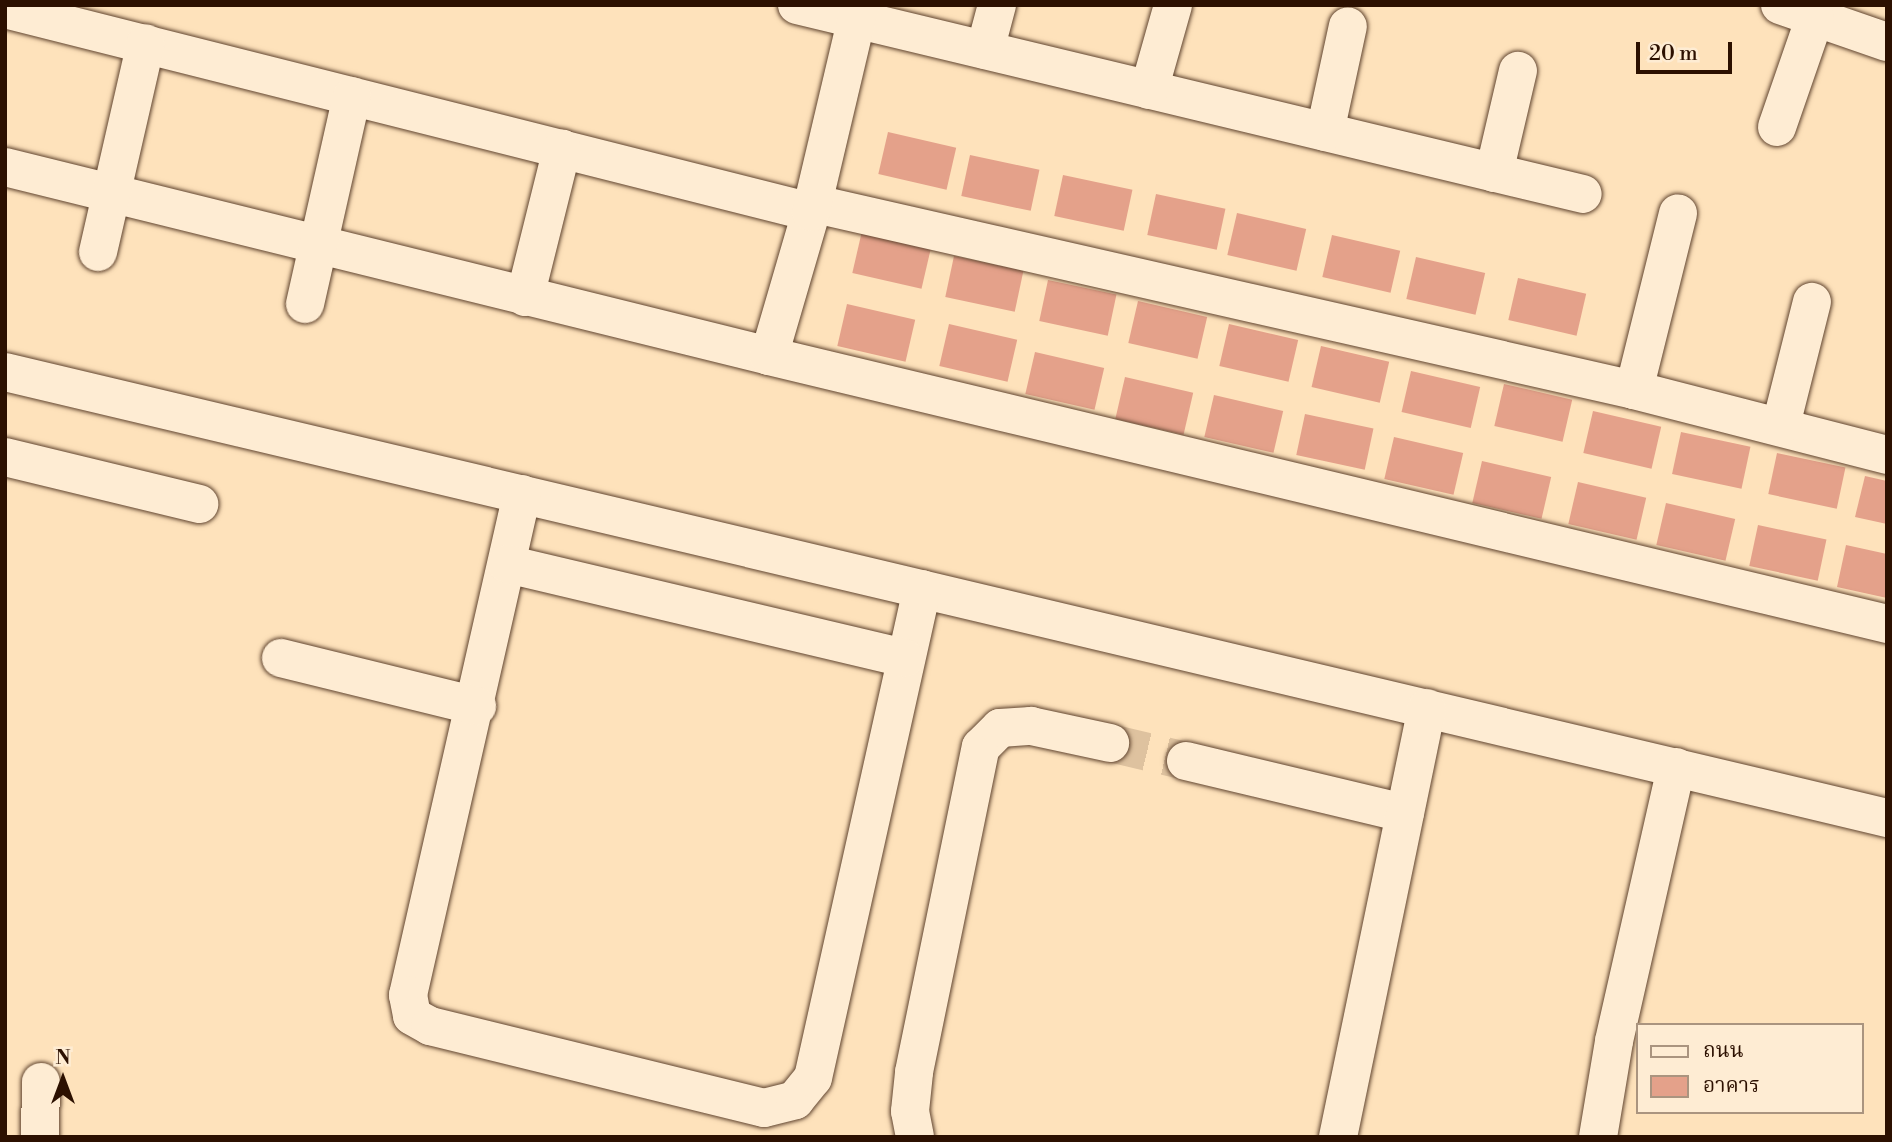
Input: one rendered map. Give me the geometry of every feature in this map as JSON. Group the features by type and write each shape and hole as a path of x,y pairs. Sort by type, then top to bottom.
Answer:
{"street":[{"path":"797,5 859,13 985,50 1583,194"},
{"path":"985,50 997,5"},
{"path":"1149,90 1173,5"},
{"path":"5,9 562,149 1634,390 1781,425 1887,455"},
{"path":"1777,127 1797,11 1887,42"},
{"path":"769,356 811,207 859,13"},
{"path":"1325,132 1348,26"},
{"path":"98,252 146,43"},
{"path":"1494,173 1518,71"},
{"path":"304,304 352,96"},
{"path":"526,297 562,149"},
{"path":"5,167 320,243 526,297 1887,624"},
{"path":"1634,390 1678,213"},
{"path":"1781,425 1812,302"},
{"path":"5,372 1887,818"},
{"path":"5,457 199,504"},
{"path":"522,494 477,706 408,995 412,1016 430,1026 764,1108 795,1100 813,1078 922,589"},
{"path":"507,564 905,658"},
{"path":"281,658 477,706"},
{"path":"1338,1137 1427,708"},
{"path":"915,1137 909,1111 914,1072 981,747 1000,728 1031,726 1110,743"},
{"path":"1186,761 1405,813"},
{"path":"1598,1137 1614,1041 1676,767"},
{"path":"40,1137 41,1082"}],"building":[{"path":"888,132 956,148 947,190 878,174"},
{"path":"970,155 1039,170 1031,211 961,196"},
{"path":"1063,175 1132,190 1124,231 1054,216"},
{"path":"1156,194 1225,209 1217,250 1147,235"},
{"path":"1237,213 1306,229 1297,271 1227,255"},
{"path":"862,231 931,247 922,289 852,273"},
{"path":"1332,235 1400,251 1391,293 1322,277"},
{"path":"954,256 1023,271 1015,312 945,297"},
{"path":"1416,257 1485,273 1476,315 1406,299"},
{"path":"1518,278 1586,294 1577,336 1508,320"},
{"path":"1048,280 1116,295 1108,336 1039,321"},
{"path":"1138,301 1207,317 1198,359 1128,343"},
{"path":"847,304 915,320 906,362 837,346"},
{"path":"949,324 1017,340 1008,382 939,366"},
{"path":"1229,324 1298,340 1289,382 1219,366"},
{"path":"1321,346 1389,362 1380,403 1312,387"},
{"path":"1035,352 1104,368 1095,410 1025,394"},
{"path":"1411,371 1480,387 1471,428 1402,412"},
{"path":"1125,377 1193,393 1184,435 1115,419"},
{"path":"1504,384 1572,400 1563,442 1494,426"},
{"path":"1214,395 1283,411 1274,453 1204,437"},
{"path":"1593,411 1661,427 1652,469 1583,453"},
{"path":"1305,414 1373,429 1365,470 1296,455"},
{"path":"1681,432 1750,447 1742,489 1672,474"},
{"path":"1394,437 1463,453 1454,495 1384,479"},
{"path":"1777,453 1845,468 1837,509 1768,494"},
{"path":"1482,461 1551,477 1542,519 1472,503"},
{"path":"1865,476 1887,481 1887,524 1855,517"},
{"path":"1578,482 1646,498 1637,540 1568,524"},
{"path":"1666,503 1735,519 1726,561 1656,545"},
{"path":"1758,525 1826,540 1818,581 1749,566"},
{"path":"1846,545 1887,554 1887,598 1837,587"}],"tunnel":[{"path":"1110,743 1186,761"}]}
